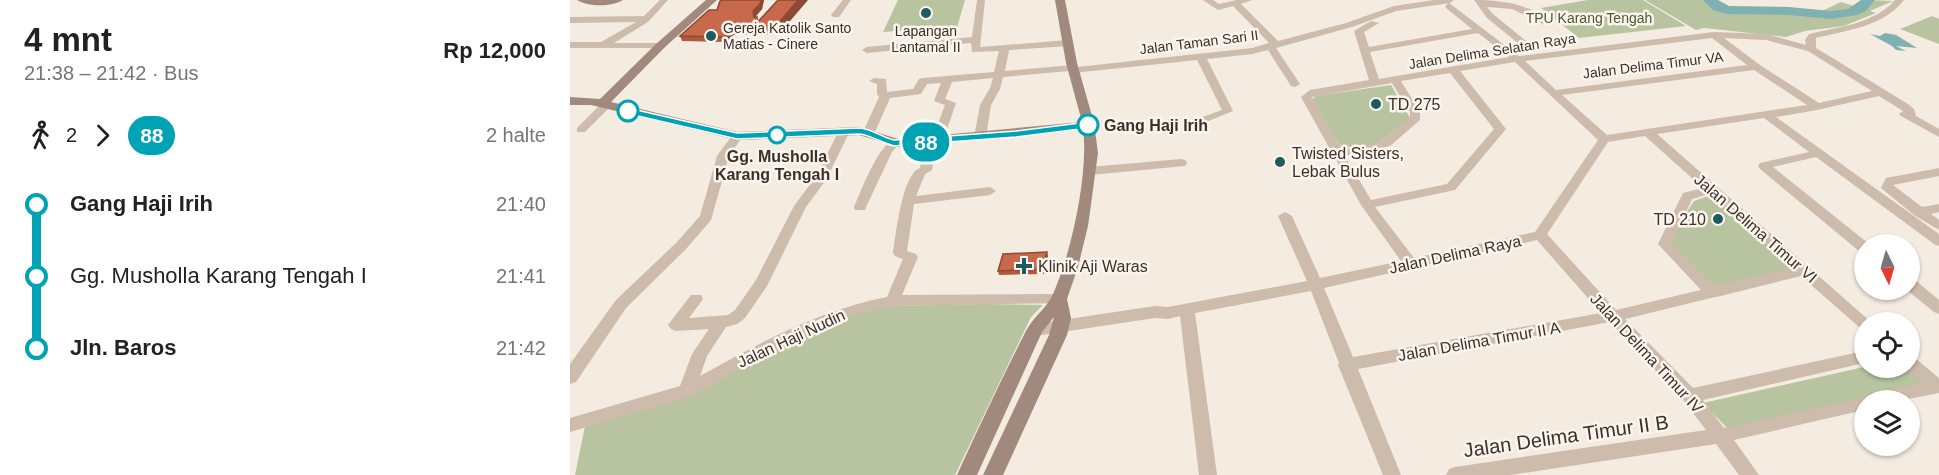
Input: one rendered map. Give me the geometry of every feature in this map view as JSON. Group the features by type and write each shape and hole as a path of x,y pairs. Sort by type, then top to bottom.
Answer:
{"street":[{"path":"589,1 618,0"},
{"path":"603,46 661,6 664,0"},
{"path":"836,15 846,0"},
{"path":"981,0 975,50 1068,43"},
{"path":"967,475 1041,318 1059,299 1070,264 1090,171 1092,152 1088,125 1073,69 1060,0"},
{"path":"1207,0 1216,7 1248,0"},
{"path":"1384,0 1394,9"},
{"path":"1811,49 1812,36 1867,23 1892,9 1900,0"},
{"path":"581,130 660,46 714,1"},
{"path":"1521,41 1490,16 1480,2 1513,6 1543,21"},
{"path":"1235,3 1273,46 1294,84"},
{"path":"1449,3 1517,58 1604,139 1817,107 1878,93"},
{"name":"Jalan Taman Sari II","path":"884,95 917,92 923,81 948,78 1073,69 1252,51 1349,25 1394,9 1449,3"},
{"path":"1375,83 1366,50 1358,35 1359,31 1363,27 1426,9"},
{"path":"570,20 645,18"},
{"path":"1366,50 1480,30"},
{"path":"1714,35 1756,67 1817,107"},
{"name":"Jalan Delima Selatan Raya","path":"1337,154 1306,97 1310,93 1517,58 1714,35 1766,37 1811,49 1878,93"},
{"path":"867,50 975,40"},
{"path":"570,45 660,46"},
{"path":"980,137 984,113 990,93 995,90 1005,48"},
{"path":"1827,59 1843,56"},
{"path":"1201,57 1228,111 1201,121"},
{"name":"Jalan Delima Timur VA","path":"1554,93 1756,67"},
{"path":"1367,205 1451,187 1500,129 1453,70"},
{"path":"1837,70 1895,101 1910,111 1914,118 1939,134"},
{"path":"892,301 911,257 900,253 909,201 920,172 926,170 934,142 951,103 939,101 948,78"},
{"path":"1395,79 1415,112 1416,118 1386,144 1337,154 1367,205 1410,263"},
{"path":"869,132 885,97 882,81 874,81"},
{"path":"570,101 586,100 737,136 844,131 869,132 879,139 894,143 934,142 1088,125"},
{"path":"1766,114 1939,241"},
{"path":"1914,118 1939,119"},
{"path":"696,298 676,325 721,322 732,320 740,314 762,282 801,206 820,180 844,131"},
{"name":"Jalan Delima Timur VI","path":"1647,132 1854,314"},
{"path":"570,377 621,304 681,246 706,217 723,156 737,136"},
{"name":"Jalan Delima Raya","path":"1033,334 1158,319 1174,312 1314,285 1540,235 1604,139"},
{"path":"860,207 887,151 894,143"},
{"path":"1819,153 1764,166 1854,240"},
{"path":"1090,171 1181,163"},
{"path":"1939,172 1890,181 1887,185 1887,188 1939,226"},
{"path":"1712,189 1687,196 1665,244 1713,293"},
{"path":"909,201 990,191"},
{"path":"1919,212 1939,208"},
{"path":"1285,216 1301,248 1392,475"},
{"name":"Jalan Delima Timur IV","path":"1540,235 1613,316 1690,396 1749,475"},
{"name":"Jalan Delima Timur II A","path":"1346,365 1613,316 1804,270"},
{"path":"1920,292 1939,308"},
{"path":"993,475 1059,331 1063,318 1059,299"},
{"name":"Jalan Haji Nudin","path":"570,424 686,391 793,333 853,309 892,301 1059,299"},
{"path":"1174,312 1208,475"},
{"path":"686,391 700,354 721,322"},
{"path":"1690,396 1854,359"},
{"path":"1920,371 1938,386"},
{"path":"1920,390 1938,386"},
{"name":"Jalan Delima Timur II B","path":"1455,475 1720,436 1854,405"}],"green space":[{"name":"Lapangan Lantamal II","path":"898,0 965,0 957,27 883,32"},
{"name":"TPU Karang Tengah","path":"1588,0 1643,0 1686,26 1579,38 1541,8"},
{"path":"1645,0 1716,0 1723,7 1820,12 1841,2 1861,8 1868,0 1893,1 1870,11 1876,13 1844,26 1805,31 1786,37 1704,28 1696,30"},
{"path":"1932,16 1939,19 1939,44 1900,29"},
{"path":"1391,85 1410,118 1378,144 1341,148 1313,100 1315,96"},
{"path":"1711,195 1802,275 1716,297 1663,248 1694,201"},
{"path":"1043,305 1031,317 955,475 575,475 585,426 853,314 891,306"},
{"path":"1854,369 1854,378 1918,378 1929,388 1854,390 1854,404 1729,430 1703,403"}],"water":[{"path":"1885,33 1896,35 1917,48 1896,46 1906,51 1896,50 1870,34 1880,36"}],"building":[{"path":"761,0 753,11 754,17 757,17 754,30 731,30 724,37 680,36 709,10 717,10 720,1"},
{"path":"778,0 798,0 776,26 753,27"},
{"name":"Klinik Aji Waras","path":"1047,252 1043,269 998,271 1003,254"}],"waterway":[{"path":"1710,0 1718,7 1727,10 1789,11 1831,15 1852,12 1861,8 1868,0"}],"bus line":[{"name":"88","path":"628,111 737,136 859,131 869,132 890,143 931,142 1088,125"}],"place":[{"name":"Lapangan Lantamal II","path":"926,13"},
{"name":"Gereja Katolik Santo Matias - Cinere","path":"711,36"},
{"name":"TD 275","path":"1376,104"},
{"name":"Gang Haji Irih","path":"1088,125"},
{"name":"Gg. Musholla Karang Tengah I","path":"777,135"},
{"name":"Twisted Sisters, Lebak Bulus","path":"1280,162"},
{"name":"TD 210","path":"1718,219"},
{"name":"Klinik Aji Waras","path":"1024,266"}]}
